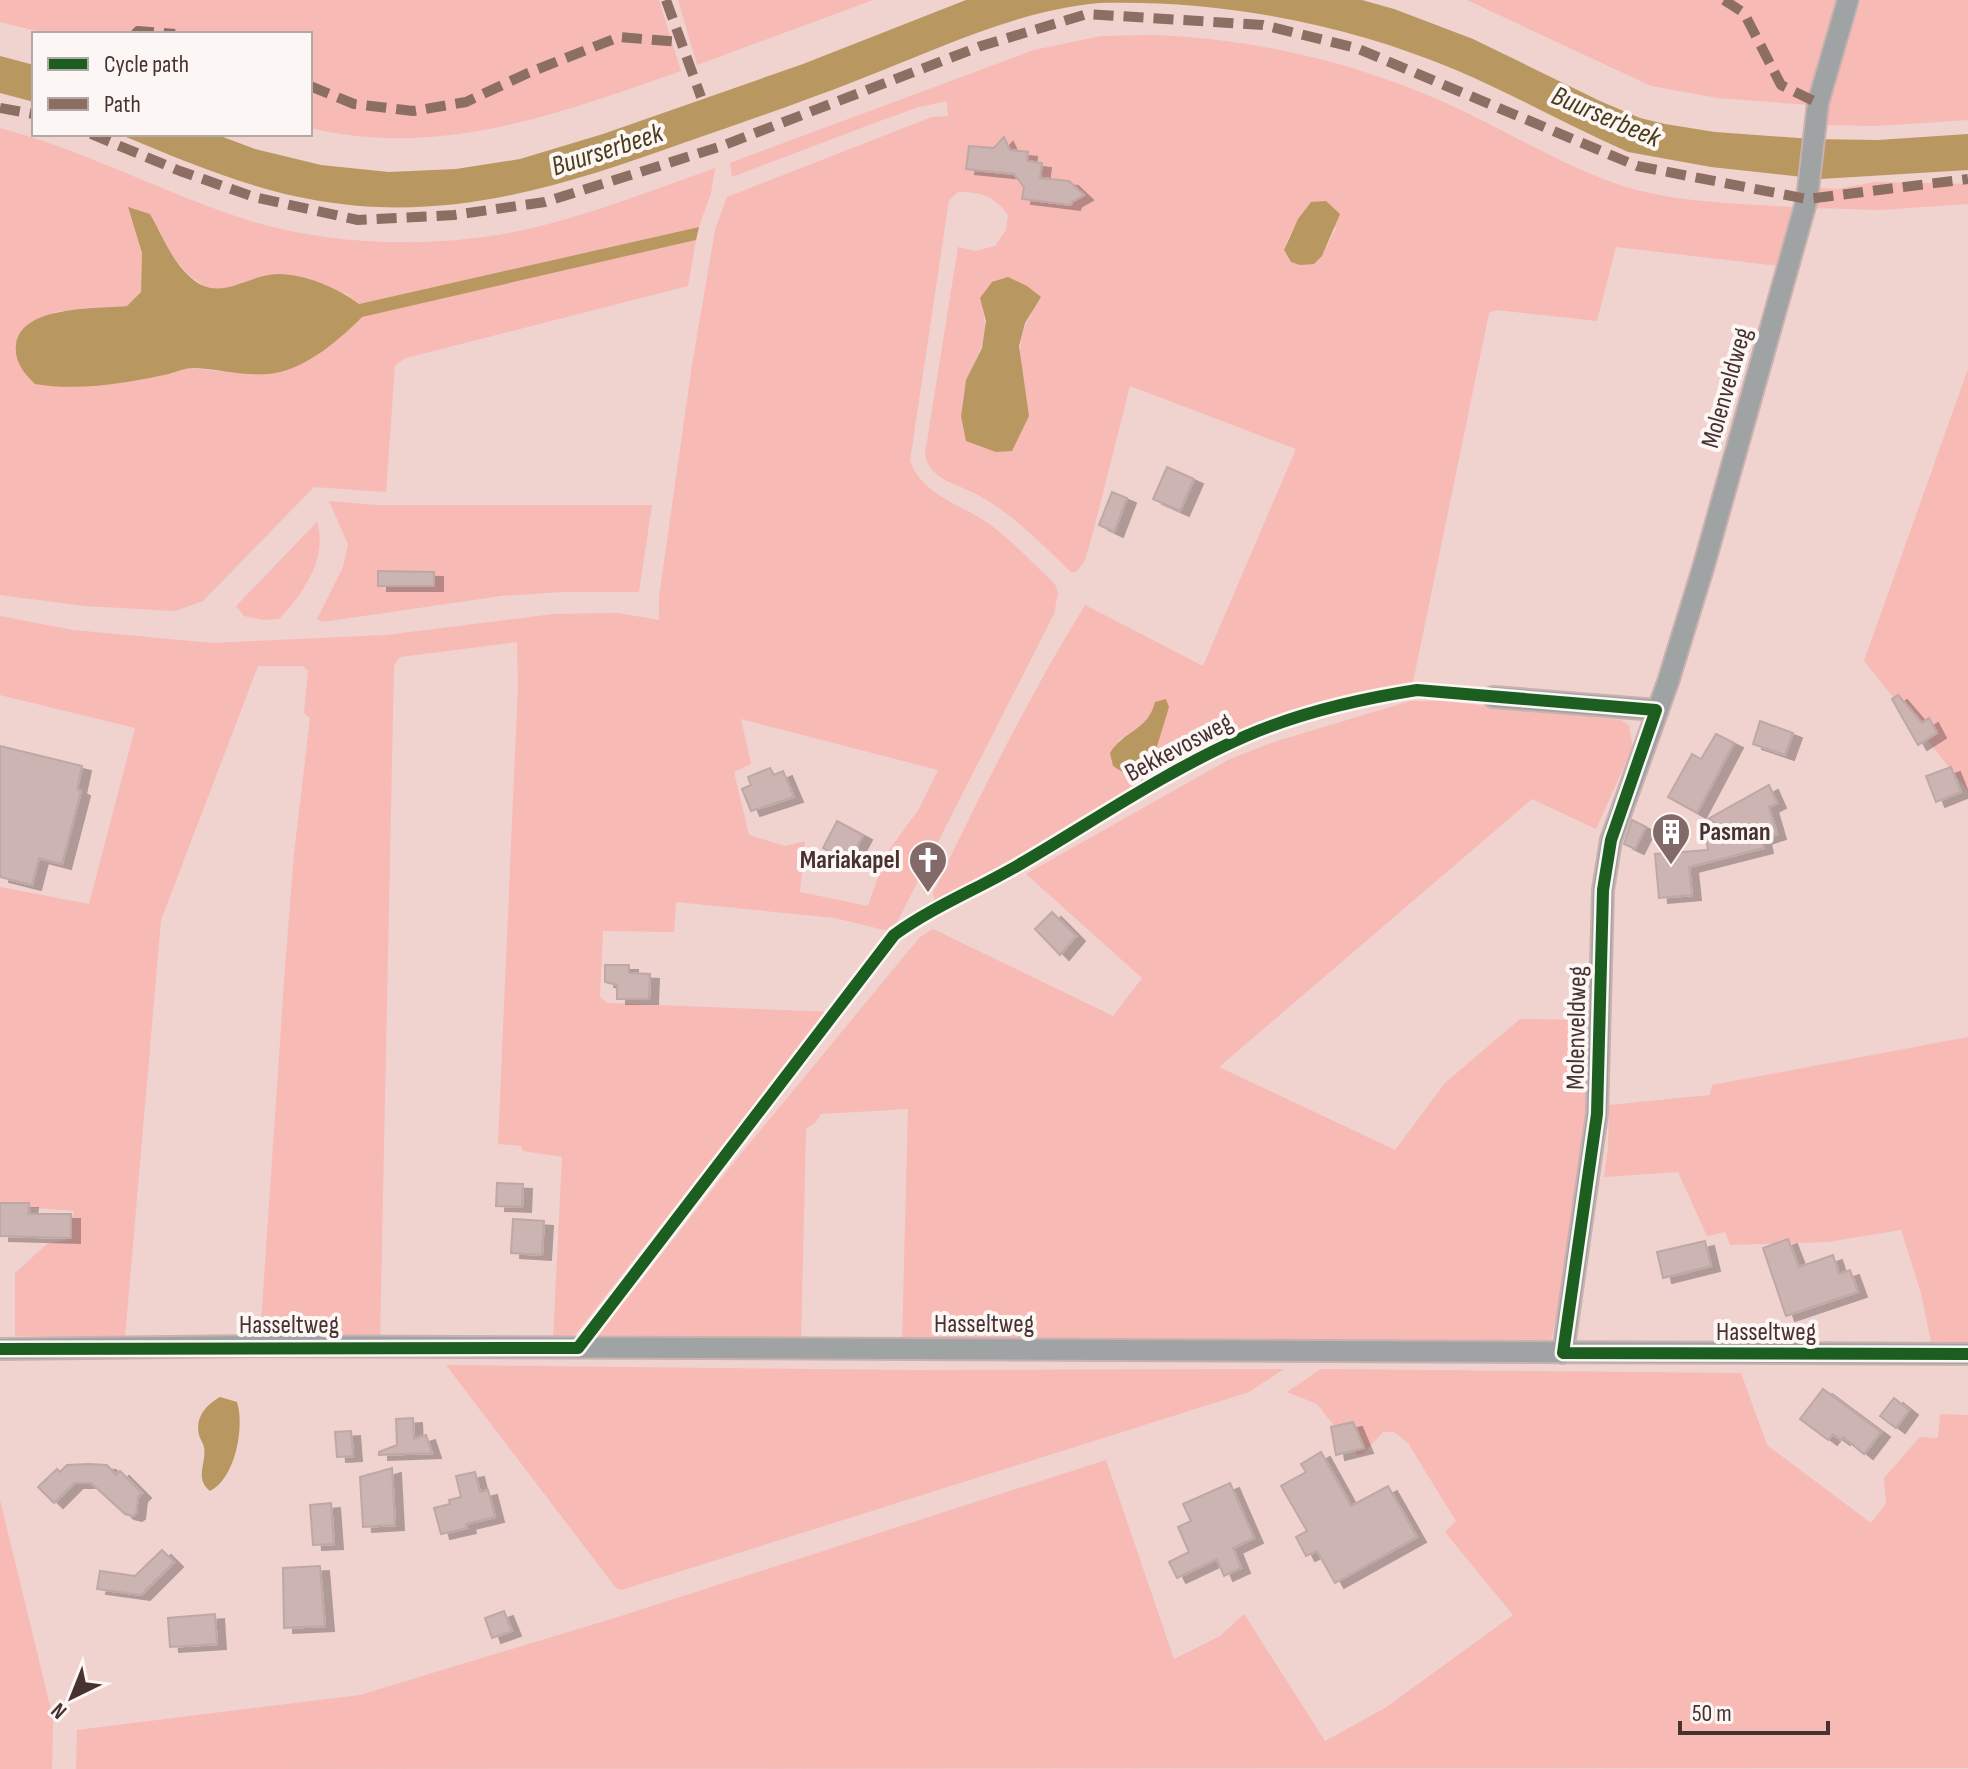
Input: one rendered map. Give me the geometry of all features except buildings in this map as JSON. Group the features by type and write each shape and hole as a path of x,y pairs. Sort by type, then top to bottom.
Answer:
{"street":[{"name":"Molenveldweg","path":"1563,1353 1597,1114 1603,890 1611,840 1704,565 1808,190 1818,103 1848,0"},
{"path":"1493,697 1656,710"},
{"name":"Hasseltweg","path":"0,1349 272,1346 1968,1354"}],"shaded area":[{"path":"0,0 659,0 681,71 591,102 499,127 453,135 406,138 358,136 312,128 312,32 40,32 0,22"},
{"path":"678,0 873,0 697,65"},
{"path":"1467,0 1839,0 1808,105 1718,98 1651,86"},
{"path":"1861,0 1968,0 1968,120 1877,126 1823,125"},
{"path":"1151,35 1227,41 1339,64 1446,103 1573,166 1617,184 1681,199 1792,207 1779,266 1616,247 1597,321 1497,310 1489,313 1412,687 1321,708 1257,730 1097,813 950,897 935,901 933,893 987,783 1085,605 1203,666 1296,449 1130,386 1092,536 1085,560 1076,572 1071,572 1003,511 938,475 932,470 925,454 958,247 975,251 995,246 1006,230 1008,215 987,196 958,192 949,200 910,461 925,484 996,529 1055,584 1058,593 1054,614 892,932 835,918 676,902 674,932 603,931 600,997 607,1003 832,1012 745,1117 571,1340 553,1341 562,1157 523,1151 521,1146 498,1144 518,685 517,642 400,657 394,665 380,1339 260,1338 294,854 310,718 304,713 308,671 303,666 258,666 161,920 125,1337 15,1336 15,1273 47,1244 66,1240 74,1211 0,1205 0,887 89,904 135,728 0,695 0,616 73,630 212,643 386,635 554,614 618,613 659,620 659,597 692,365 715,230 727,197 932,117 948,116 947,101 919,107 732,177 730,163 1034,50 1101,36","holes":["1311,202 1336,228 1322,256 1314,264 1291,262 1284,250","980,298 1032,314 1025,325 1020,350 1029,416 961,416 966,382 983,340 985,323","1152,715 1151,766 1124,773 1118,740 1135,732","741,719 938,770 919,809 886,854 868,906 800,892 805,841 785,846 749,835 734,772 751,764"]},
{"path":"0,128 59,147 232,215 268,226 306,234 383,242 462,239 537,227 715,168 711,193 699,227 359,304 347,294 297,277 217,290 204,286 170,255 160,231 128,208 142,253 141,292 128,306 55,312 49,386 85,386 191,368 257,375 279,372 324,349 361,317 696,240 688,286 406,358 395,365 386,492 314,487 203,601 175,611 85,606 0,595"},
{"path":"1875,182 1968,184 1968,204 1880,210 1815,208 1818,188 1837,189"},
{"path":"1968,369 1968,791 1864,661"},
{"path":"329,501 376,505 652,505 639,592 501,596 322,622 317,619 343,567 348,544"},
{"path":"317,522 320,535 316,562 297,598 279,619 244,616 236,606"},
{"path":"1410,701 1441,701 1621,720 1629,725 1633,747 1596,829 1532,799 1219,1067 1395,1150 1445,1083 1520,1019 1586,1020 1589,1120 1565,1274 1551,1341 1195,1339 902,1343 908,1109 821,1114 806,1129 801,1341 601,1339 598,1335 731,1166 920,937 933,929 1113,1016 1142,978 1026,874 1230,759 1274,742"},
{"path":"1968,1037 1968,1343 1931,1342 1921,1293 1901,1230 1828,1242 1730,1245 1725,1232 1707,1236 1678,1172 1604,1177 1609,1105 1710,1095 1712,1085"},
{"path":"446,1365 912,1370 1284,1369 1249,1392 621,1590 616,1588"},
{"path":"1321,1369 1741,1373 1767,1445 1871,1523 1886,1504 1884,1478 1920,1437 1938,1438 1940,1414 1968,1415 1968,1768 76,1769 77,1730 360,1695 621,1616 1106,1460 1174,1659 1220,1636 1244,1614 1325,1741 1385,1708 1513,1615 1445,1532 1456,1521 1408,1443 1394,1432 1383,1432 1363,1454 1357,1455 1317,1404 1287,1392"},
{"path":"0,1500 53,1718 52,1769 0,1769"}],"water":[{"name":"Buurserbeek","path":"966,0 1362,0 1473,39 1640,118 1715,132 1812,139 1878,140 1968,134 1968,170 1821,179 1711,167 1628,152 1456,70 1371,39 1237,10 1145,3 1069,7 1007,23 816,96 595,173 550,186 458,204 363,206 289,195 239,181 124,136 220,136 255,149 321,165 389,172 456,169 520,159 603,134 803,64"},
{"path":"0,56 32,64 32,101 0,93"},
{"path":"1326,201 1340,214 1322,256 1314,264 1291,262 1284,250 1298,219 1311,202"},
{"path":"128,207 150,214 177,263 201,285 222,288 278,274 299,276 321,283 359,304 699,227 696,240 362,317 313,357 280,372 248,374 194,368 100,386 35,384 21,367 16,351 21,332 31,322 80,309 127,306 141,292 142,253"},
{"path":"1008,277 1041,297 1025,323 1019,346 1029,416 1012,451 996,452 966,441 961,416 966,380 982,348 986,321 980,298 992,282"},
{"path":"1166,699 1169,707 1151,766 1124,773 1113,766 1110,753 1116,745 1147,719 1155,702"},
{"path":"220,1397 237,1402 239,1438 226,1476 210,1491 203,1481 204,1447 198,1429 200,1417 206,1408"}],"marked path":[{"path":"666,0 701,97"},
{"path":"1724,0 1744,13 1781,85 1818,103"},
{"path":"96,136 254,197 358,220 454,215 545,202 719,147 981,46 1087,14 1263,25 1356,48 1637,166 1807,199 1968,179"},
{"path":"137,32 150,32"},
{"path":"312,87 354,104 413,111 466,102 528,73 619,37 680,42"},
{"path":"0,108 32,114"}],"cycle path":[{"name":"Bekkevosweg","path":"0,1349 578,1348 894,935 1217,749 1308,714 1351,702 1417,690 1656,710 1611,840 1603,890 1597,1114 1563,1353 1968,1354"}],"place":[{"name":"Pasman","path":"1671,866"},
{"name":"Mariakapel","path":"928,894"}]}
